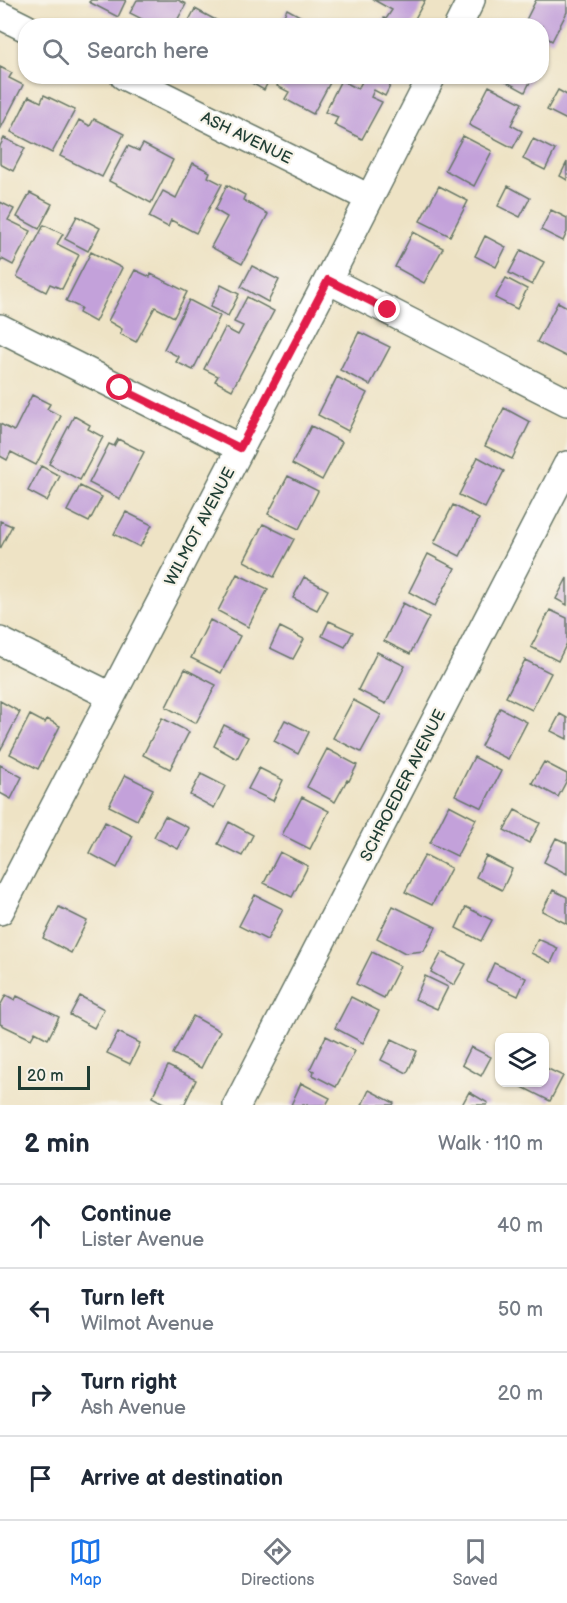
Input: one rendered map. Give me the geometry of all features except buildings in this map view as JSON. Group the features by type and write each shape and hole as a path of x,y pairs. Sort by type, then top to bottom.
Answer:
{"street":[{"path":"462,18 471,0"},
{"path":"0,15 18,24"},
{"name":"ASH AVENUE","path":"140,84 369,198"},
{"name":"WILMOT AVENUE","path":"0,911 428,84"},
{"path":"328,280 567,402"},
{"path":"0,327 240,448"},
{"name":"SCHROEDER AVENUE","path":"237,1105 567,465"},
{"path":"0,641 111,696"}],"route":[{"path":"120,388 240,448 328,280 388,310"}]}
